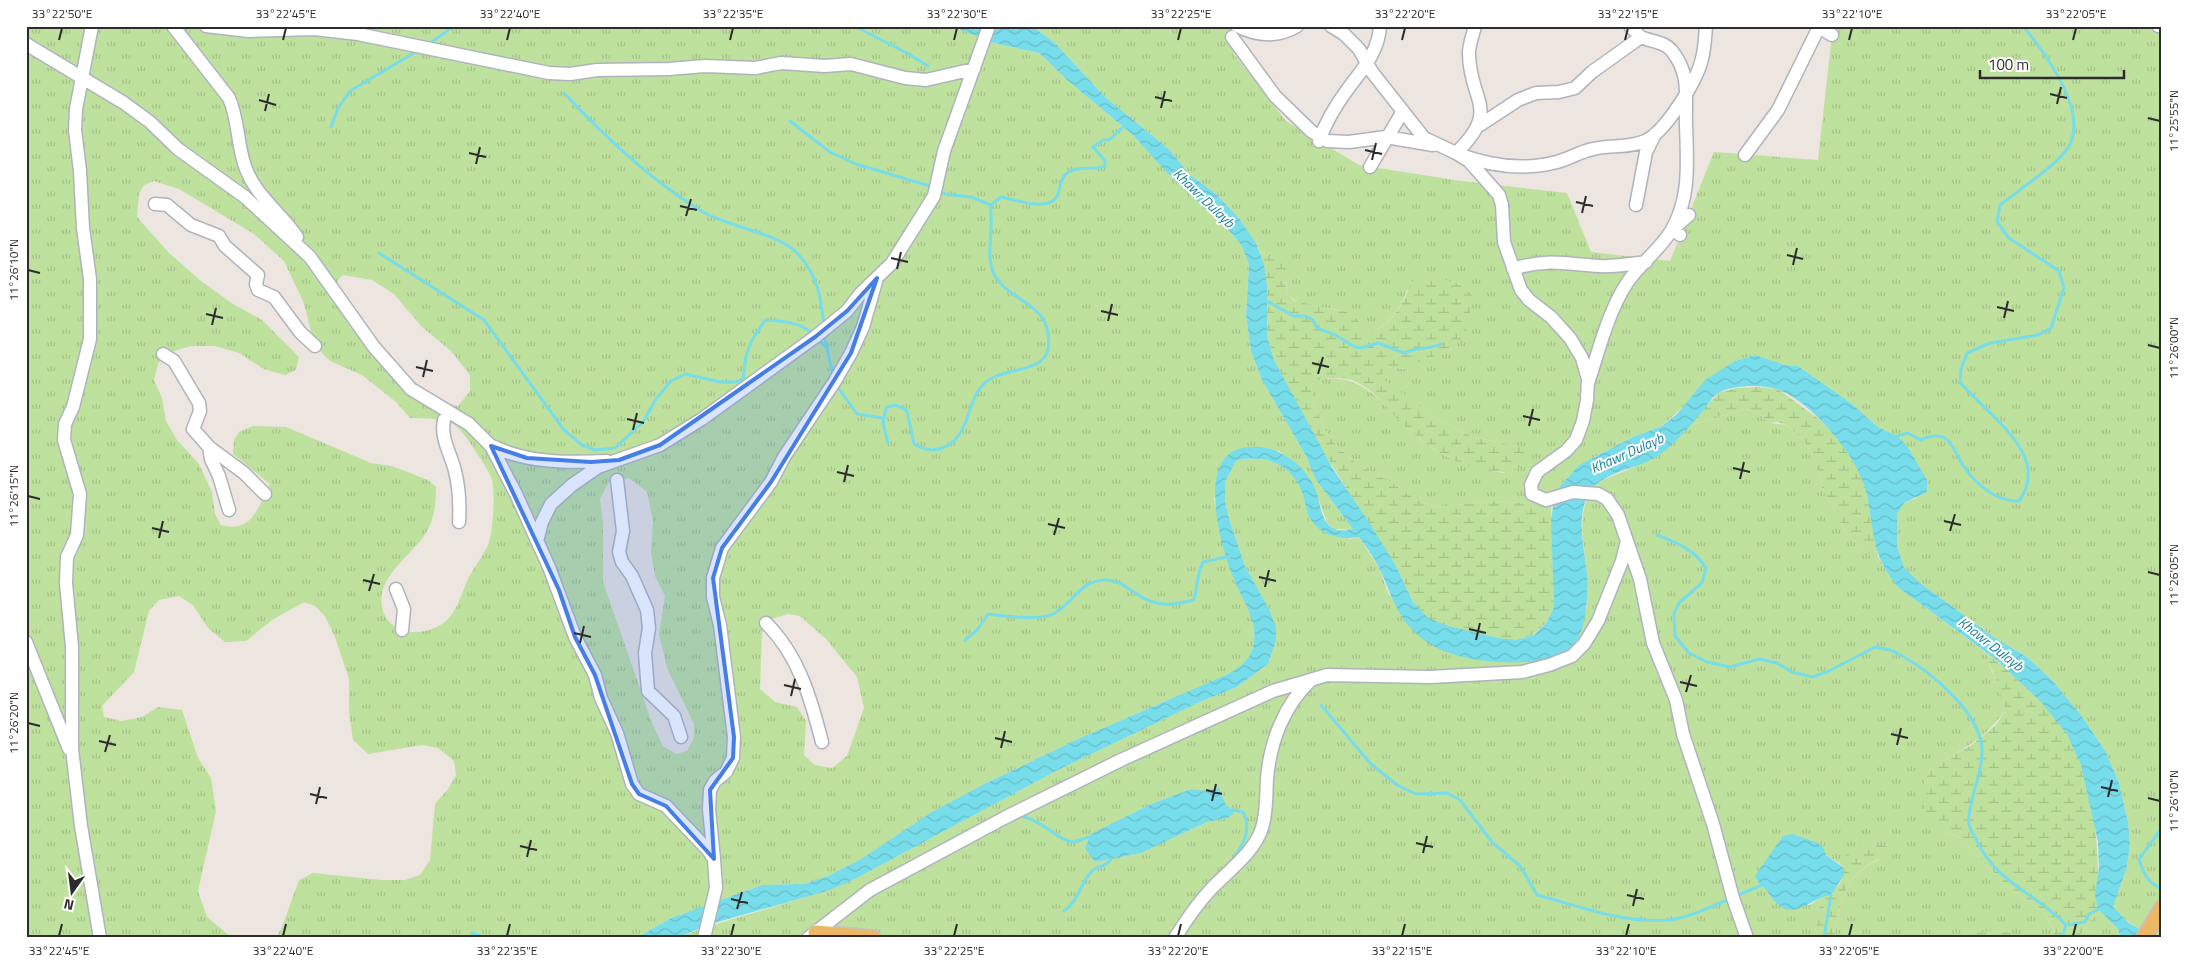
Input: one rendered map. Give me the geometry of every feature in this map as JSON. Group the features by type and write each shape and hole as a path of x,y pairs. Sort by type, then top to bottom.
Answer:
{"main road":[{"path":"2144,938 2162,908"},
{"path":"812,935 873,938"}],"street":[{"path":"92,26 76,109 75,130 80,172 83,228 90,279 90,340 73,407 64,424 64,440 80,494 77,535 67,557 66,583 72,647 73,760 81,826 100,938"},
{"path":"173,26 229,98 234,109 246,169 269,204 296,236 301,250"},
{"path":"206,26 249,31 314,29 358,34 520,68 570,74 625,68 669,69 705,66 755,68 781,63 825,66 851,64 905,78 926,80 974,69"},
{"path":"537,541 542,522 552,504 572,485 598,467 660,445 742,391 847,311 892,263 929,206 937,189 944,151 989,26"},
{"path":"1234,32 1274,36 1297,26"},
{"path":"1331,26 1344,34 1359,50 1367,64 1424,138 1440,147 1490,165 1524,168 1558,162 1601,146 1628,147 1648,140 1688,90 1698,71 1705,46 1706,26"},
{"path":"1320,139 1346,92 1367,64 1374,51 1380,26"},
{"path":"1475,26 1469,51 1482,110 1480,125"},
{"path":"1630,26 1641,36 1658,42 1671,50 1682,71 1688,90 1686,122 1687,183 1676,233"},
{"path":"2158,26 2162,27"},
{"path":"1745,155 1778,110 1818,27 1832,35"},
{"path":"1234,32 1275,96 1320,139 1336,142 1386,137 1440,147"},
{"path":"1456,153 1470,140 1480,125 1518,100 1536,93 1559,92 1575,88 1592,72 1641,36"},
{"path":"26,44 82,77 150,122 178,149 245,197 310,258 374,347 411,389 469,424 491,446 505,470 552,574 574,636 595,675 601,698 617,733 632,784 639,794 666,806 708,850 714,859"},
{"path":"1370,167 1403,111"},
{"path":"1636,205 1646,152 1656,132"},
{"path":"1456,153 1483,175 1499,195 1502,205 1504,242 1521,290 1529,300 1551,317 1570,338 1582,358 1588,385"},
{"path":"155,204 167,205 191,225 219,236 225,246 258,274 256,284 258,290 274,297 300,332 315,346"},
{"path":"1688,215 1676,233 1627,283 1614,308 1588,385 1583,421 1576,440 1550,465 1537,472 1531,485 1532,494 1546,500 1572,492 1598,494 1608,499 1618,515 1640,579 1653,643 1676,700 1683,734 1713,824 1732,898 1747,938"},
{"path":"1513,269 1529,264 1554,261 1600,266 1646,262"},
{"path":"704,938 716,888 709,809 710,790 715,781 726,772 733,758 734,737 720,625 713,597 713,578 722,548 771,482 784,457 835,381 851,353 863,327 877,278"},
{"path":"163,354 174,361 199,403 200,411 193,429 209,447 244,474 265,494"},
{"path":"444,420 443,435 455,472 460,504 458,522"},
{"path":"491,446 509,454 527,458 591,462 619,460"},
{"path":"209,447 211,459 222,484 229,510"},
{"path":"617,480 623,531 619,552 622,562 632,576 647,610 649,628 645,652 648,691 674,716 681,737"},
{"path":"812,935 870,890 1006,817 1121,760 1273,691 1313,678 1352,674 1430,676 1522,672 1549,666 1572,656 1584,644 1598,621 1622,561 1627,541"},
{"path":"396,589 404,609 402,630"},
{"path":"766,623 774,630 800,670 811,698 822,742"},
{"path":"26,642 73,760"},
{"path":"1175,938 1194,908 1235,866 1262,829 1266,810 1270,754 1279,727 1289,707 1313,678"}],"highlighted area":[{"path":"877,278 851,353 771,482 722,548 713,578 734,737 733,758 710,790 714,859 666,806 639,794 632,784 595,675 575,637 559,590 491,446 527,458 591,462 619,460 660,445 815,337 847,311"}],"green space":[{"path":"26,26 951,26 994,43 1039,53 1067,80 1133,135 1171,176 1227,228 1242,246 1249,265 1246,316 1251,351 1262,380 1306,456 1316,480 1354,530 1334,529 1327,523 1314,486 1294,462 1279,451 1230,453 1214,499 1228,562 1252,618 1255,639 1250,657 1245,664 1228,674 1078,739 984,784 930,813 861,859 828,876 804,884 762,885 671,918 636,938 276,938 282,927 299,880 313,873 381,880 405,880 420,875 430,860 435,804 448,789 456,775 454,761 438,748 422,745 368,754 353,740 349,713 349,679 335,637 325,616 315,606 304,602 272,620 246,641 225,642 208,628 193,605 179,596 159,600 149,611 134,672 102,706 104,717 121,721 142,717 158,707 182,710 198,758 211,778 216,811 198,891 207,917 232,938 26,938","holes":["154,181 179,189 254,234 284,261 303,301 315,346 330,361 362,375 396,402 410,418 435,419 457,427 481,459 493,483 494,500 490,539 469,577 454,611 438,627 419,632 409,632 400,629 386,617 382,607 382,596 390,575 421,540 432,520 436,487 428,480 392,466 371,463 286,427 253,426 239,432 234,440 233,454 270,484 258,509 247,522 232,527 221,525 215,514 212,492 199,464 177,440 166,421 162,398 154,380 158,364 164,354 191,346 215,346 239,353 264,369 285,375 296,370 299,357 262,320 233,304 201,281 169,253 137,217 139,194 144,185","343,275 372,280 394,294 421,326 451,351 470,375 470,391 458,406 442,401 425,390 392,358 337,289 338,280","629,478 647,492 653,521 651,553 655,576 665,596 659,634 667,668 694,724 694,738 687,751 676,754 663,746 652,723 603,582 603,524 600,499 609,482","788,614 800,616 826,639 857,677 864,708 847,756 832,768 815,765 804,755 806,721 797,707 775,702 760,689 762,633 768,620"]},
{"path":"1032,26 1231,26 1234,54 1286,121 1359,165 1461,181 1567,193 1591,252 1670,261 1714,152 1818,160 1833,26 2162,26 2162,938 2142,931 2113,907 2127,867 2130,844 2128,822 2119,783 2106,752 2081,715 2052,680 2027,657 1992,636 1919,582 1904,567 1897,547 1897,514 1904,503 1917,498 1906,444 1897,436 1878,427 1851,403 1798,366 1785,365 1754,355 1735,361 1723,370 1662,426 1635,436 1579,465 1555,492 1551,506 1531,501 1517,503 1496,501 1435,507 1417,500 1396,485 1357,464 1336,445 1324,428 1313,401 1311,387 1315,381 1333,379 1349,381 1364,388 1376,397 1412,432 1443,455 1483,469 1504,473 1521,447 1474,437 1440,421 1383,380 1382,373 1396,368 1408,369 1416,362 1452,349 1460,284 1448,282 1407,290 1401,305 1392,318 1380,328 1365,331 1345,313 1335,309 1305,305 1296,301 1287,294 1284,273 1278,263 1260,252 1238,217 1215,193 1189,174 1170,150 1105,97 1055,43"},
{"path":"1260,252 1284,262 1287,294 1294,301 1346,312 1357,319 1365,331 1375,330 1390,320 1401,305 1414,279 1433,277 1460,284 1472,295 1468,325 1457,345 1445,352 1418,362 1408,369 1396,368 1383,373 1383,379 1440,421 1474,437 1521,447 1527,451 1529,457 1517,469 1508,472 1496,472 1465,465 1453,460 1420,439 1375,395 1363,385 1351,380 1336,378 1315,381 1311,387 1313,401 1324,428 1336,445 1357,464 1396,485 1417,500 1435,507 1496,501 1517,503 1531,501 1551,506 1554,607 1547,622 1533,635 1516,640 1498,638 1448,626 1428,618 1413,602 1396,566 1317,442 1274,360 1267,336 1267,286"},
{"path":"1758,387 1778,389 1820,420 1839,440 1862,476 1878,556 1883,566 1847,535 1821,486 1817,463 1805,442 1787,425 1777,422 1769,423 1758,412 1744,409 1689,426 1718,393 1736,388"},
{"path":"1744,409 1758,412 1769,423 1787,425 1805,442 1817,463 1821,486 1847,535 1883,566 1899,588 1986,653 1992,672 2002,692 2005,710 1985,733 1942,761 1940,830 1959,837 2006,885 2043,912 2055,931 2053,938 1977,933 1972,938 1834,938 1842,901 1850,883 1856,875 1879,859 1843,858 1839,863 1826,855 1823,849 1814,842 1802,838 1783,836 1756,880 1765,887 1776,903 1810,905 1821,897 1814,938 676,938 833,888 855,879 1056,771 1202,701 1237,687 1268,664 1276,641 1269,609 1245,566 1225,501 1225,482 1236,461 1262,459 1271,461 1279,464 1293,475 1304,496 1310,520 1350,539 1359,537 1379,568 1389,595 1567,652 1580,635 1587,607 1587,574 1582,531 1583,513 1587,498 1593,488 1603,480 1632,468 1679,438 1689,426","holes":["1191,789 1222,794 1228,818 1207,822 1140,853 1095,862 1115,822 1151,804"]},
{"path":"1986,653 2041,700 2067,733 2085,772 2097,842 2098,908 2101,911 2092,919 2078,938 2053,938 2055,931 2043,912 2006,885 1959,837 1940,830 1925,813 1921,791 1929,772 1942,761 1970,746 1997,724 2005,710 2002,695"},
{"path":"1866,844 1888,846 1887,853 1858,873 1846,889 1840,907 1834,938 1814,938 1821,897 1840,883 1844,874 1844,868 1839,863 1848,854"},
{"path":"2101,911 2118,929 2121,938 2078,938 2092,919"},
{"path":"1996,930 2029,938 1972,938 1977,933"}],"water":[{"name":"Khawr Dulayb","path":"951,26 1032,26 1055,43 1105,97 1170,150 1189,174 1215,193 1238,217 1256,243 1264,264 1267,286 1267,336 1274,360 1333,469 1396,566 1413,602 1428,618 1448,626 1498,638 1516,640 1534,635 1547,622 1554,607 1551,521 1555,492 1579,465 1635,436 1662,426 1677,414 1705,380 1735,361 1755,355 1785,365 1798,366 1851,403 1878,427 1897,436 1906,444 1927,480 1927,492 1904,503 1897,514 1897,547 1904,567 1919,582 1992,636 2027,657 2052,680 2081,715 2106,752 2119,783 2128,822 2130,844 2127,867 2113,907 2129,923 2154,938 2121,938 2118,929 2098,909 2095,895 2099,867 2098,842 2081,765 2067,734 2041,702 1999,662 1899,588 1883,565 1875,544 1863,481 1845,450 1820,419 1792,397 1779,390 1749,386 1717,393 1681,436 1663,453 1608,477 1592,489 1587,497 1582,516 1582,536 1587,574 1586,611 1583,625 1573,646 1560,655 1545,660 1494,662 1476,660 1442,650 1427,642 1413,631 1402,617 1377,564 1359,537 1332,536 1320,530 1308,514 1299,485 1293,476 1277,464 1268,460 1257,459 1236,461 1225,482 1225,501 1245,566 1269,609 1276,627 1276,641 1268,664 1237,687 1202,701 1056,771 855,879 827,891 714,923 676,938 636,938 671,918 762,885 804,884 828,876 861,859 930,813 984,784 1078,739 1228,674 1246,661 1253,647 1253,624 1251,615 1228,563 1218,526 1215,505 1216,485 1220,467 1228,455 1243,448 1254,447 1264,448 1285,455 1301,468 1314,486 1326,522 1335,529 1353,529 1316,480 1306,456 1262,380 1251,351 1246,316 1249,265 1242,246 1227,228 1170,176 1133,135 1067,80 1039,53 994,43"},
{"path":"1219,788 1226,805 1233,810 1233,814 1228,818 1207,822 1141,853 1095,862 1085,848 1091,834 1151,804 1191,789 1206,791"},
{"path":"1792,834 1816,842 1823,847 1826,855 1844,868 1844,875 1831,895 1798,909 1791,910 1783,908 1776,902 1755,876 1783,836"}],"waterway":[{"path":"429,44 454,26"},
{"path":"854,26 928,66"},
{"path":"1894,437 1908,433 1920,440 1934,436 1943,437 1951,445 1972,477 1993,494 2002,498 2019,501 2027,484 2028,467 2022,451 1999,421 1960,382 1961,369 1967,353 1990,343 2038,335 2051,328 2064,288 2059,271 2009,238 1997,222 2000,205 2060,158 2071,142 2074,128 2068,97 2052,65 2023,26"},
{"path":"331,127 338,108 350,91 417,51"},
{"path":"564,93 629,157 665,187 703,212 778,240 797,253 814,278 820,296 824,326"},
{"path":"790,121 830,152 856,164 933,187"},
{"path":"888,443 883,423 886,408 897,406 907,411 914,444 926,449 939,449 951,444 959,436 972,403 984,384 994,377 1032,366 1040,362 1046,355 1049,346 1045,323 1034,309 1003,286 991,267 991,205 1001,197 1032,204 1048,203 1054,200 1067,173 1076,169 1105,166 1105,161 1093,147 1103,140 1109,140 1125,125"},
{"path":"939,190 945,194 971,197 991,205"},
{"path":"379,253 484,320 564,430 582,445 595,450 615,448 643,422 656,399 671,381 685,374 720,382 736,382 743,379 746,356 752,340 765,320 797,325 813,334"},
{"path":"1265,300 1294,316 1305,316 1313,320 1317,328 1335,335 1358,348 1378,343 1404,353 1441,344"},
{"path":"824,335 833,375"},
{"path":"817,339 826,347"},
{"path":"837,386 857,414 883,418"},
{"path":"1657,535 1690,551 1706,568 1702,583 1679,603 1674,614 1675,636 1689,653 1707,662 1730,667 1759,659 1777,663 1792,672 1812,677 1829,671 1875,647 1889,650 1910,661 1924,670 1952,695 1974,724 1980,739 1982,754 1980,772 1970,810 1969,825 1971,830 1984,854 1994,866 2005,877 2066,925"},
{"path":"965,640 977,630 988,614 1021,617 1047,616 1053,614 1067,604 1083,588 1096,581 1112,580 1118,582 1147,600 1163,604 1194,600 1198,576 1203,562 1231,556"},
{"path":"1321,705 1370,763 1397,785 1416,794 1447,793 1460,800 1492,842 1521,867 1537,895 1618,917 1651,921 1684,917 1730,899"},
{"path":"1231,862 1245,838 1247,826 1243,812 1233,810"},
{"path":"1024,817 1031,819 1068,841 1074,842 1090,837"},
{"path":"2162,828 2139,859 2147,877 2153,884 2162,889"},
{"path":"1064,911 1073,903 1092,871 1111,859"},
{"path":"1736,896 1762,885"},
{"path":"1824,938 1831,895"},
{"path":"2062,938 2066,925 2085,922 2089,914 2101,908"},
{"path":"472,933 484,938"}]}
